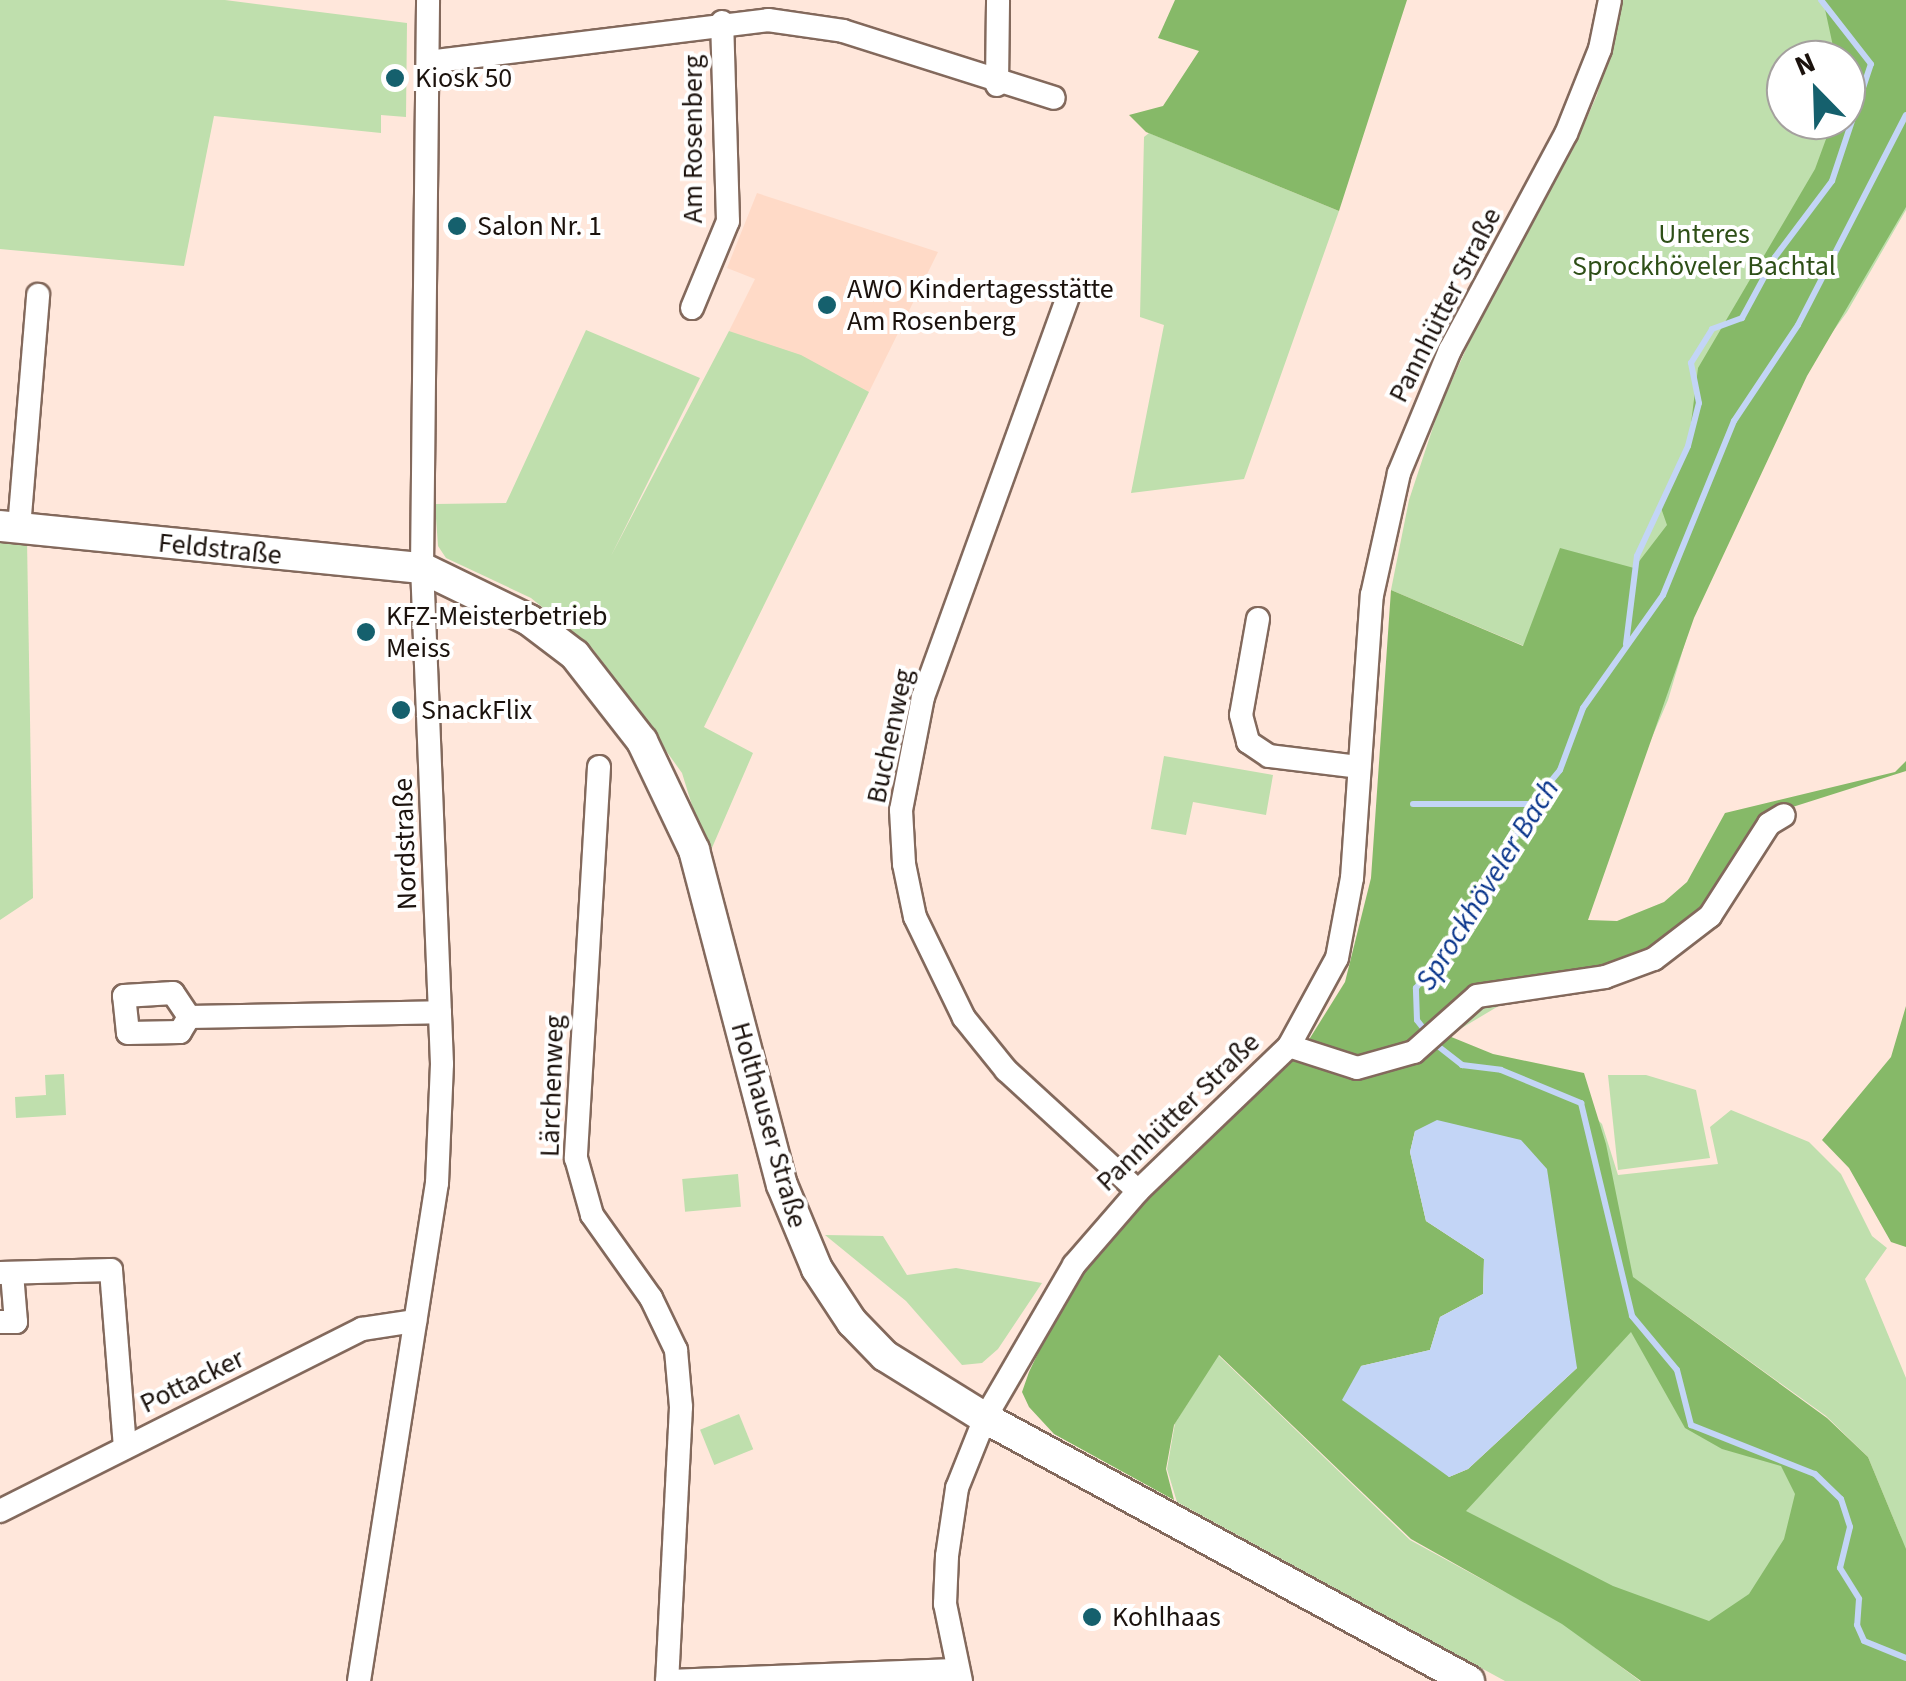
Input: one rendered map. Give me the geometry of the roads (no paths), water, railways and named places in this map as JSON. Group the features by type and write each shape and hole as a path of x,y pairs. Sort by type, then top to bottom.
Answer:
{"street":[{"name":"Nordstraße","path":"359,1681 437,1183 440,1012 422,568 428,0"},
{"path":"700,0 711,23"},
{"path":"997,85 998,0"},
{"name":"Pannhütter Straße","path":"959,1676 946,1604 951,1519 966,1457 985,1418 1050,1299 1138,1192 1289,1046 1328,982 1341,942 1376,568 1400,473 1450,350 1566,134 1600,49 1610,0"},
{"name":"Am Rosenberg","path":"428,62 711,23 768,20 844,31 997,85 1054,98"},
{"name":"Am Rosenberg","path":"692,308 728,222 711,23"},
{"name":"Buchenweg","path":"1070,291 923,697 901,810 904,864 916,917 964,1018 1016,1080 1138,1192"},
{"name":"Feldstraße","path":"38,295 10,527 422,568"},
{"name":"Holthauser Straße","path":"422,568 529,620 575,655 642,741 694,850 782,1186 817,1269 852,1322 885,1356 985,1418 1469,1681"},
{"path":"1258,619 1240,715 1248,742 1269,756 1358,766"},
{"name":"Lärchenweg","path":"599,767 576,1158 592,1215 651,1298 676,1350 680,1407 667,1681 959,1676"},
{"path":"1289,1046 1357,1068 1414,1052 1478,996 1605,977 1670,952 1710,916 1768,824 1784,815"},
{"path":"189,1017 440,1012"},
{"path":"0,1322 16,1322 6,1273 111,1270 126,1446"},
{"name":"Pottacker","path":"0,1510 362,1329 415,1321"}],"water":[{"path":"1437,1120 1521,1140 1547,1169 1577,1368 1468,1469 1449,1477 1342,1400 1361,1366 1430,1350 1440,1317 1483,1294 1484,1259 1426,1221 1410,1152 1415,1131"}],"waterway":[{"name":"Sprockhöveler Bach","path":"1626,644 1637,556 1688,446 1699,403 1691,363 1712,329 1742,318 1775,257 1832,181 1871,64 1821,0"},
{"name":"Sprockhöveler Bach","path":"1427,1033 1417,1020 1416,988 1477,910 1532,804 1560,770 1583,708 1663,595 1734,421 1798,325 1906,115"},
{"path":"1413,804 1531,804"},
{"name":"Sprockhöveler Bach","path":"1434,1043 1462,1065 1501,1070 1581,1103 1632,1316 1677,1370 1691,1425 1815,1474 1841,1499 1850,1527 1840,1568 1859,1599 1857,1625 1864,1641 1906,1658"}],"place":[{"name":"Kiosk 50","path":"395,78"},
{"name":"Salon Nr. 1","path":"457,226"},
{"name":"AWO Kindertagesstätte Am Rosenberg","path":"827,305"},
{"name":"KFZ-Meisterbetrieb Meiss","path":"366,632"},
{"name":"SnackFlix","path":"401,710"},
{"name":"Kohlhaas","path":"1092,1617"}],"park label":[{"name":"Unteres Sprockhöveler Bachtal","path":"1704,250"}]}
